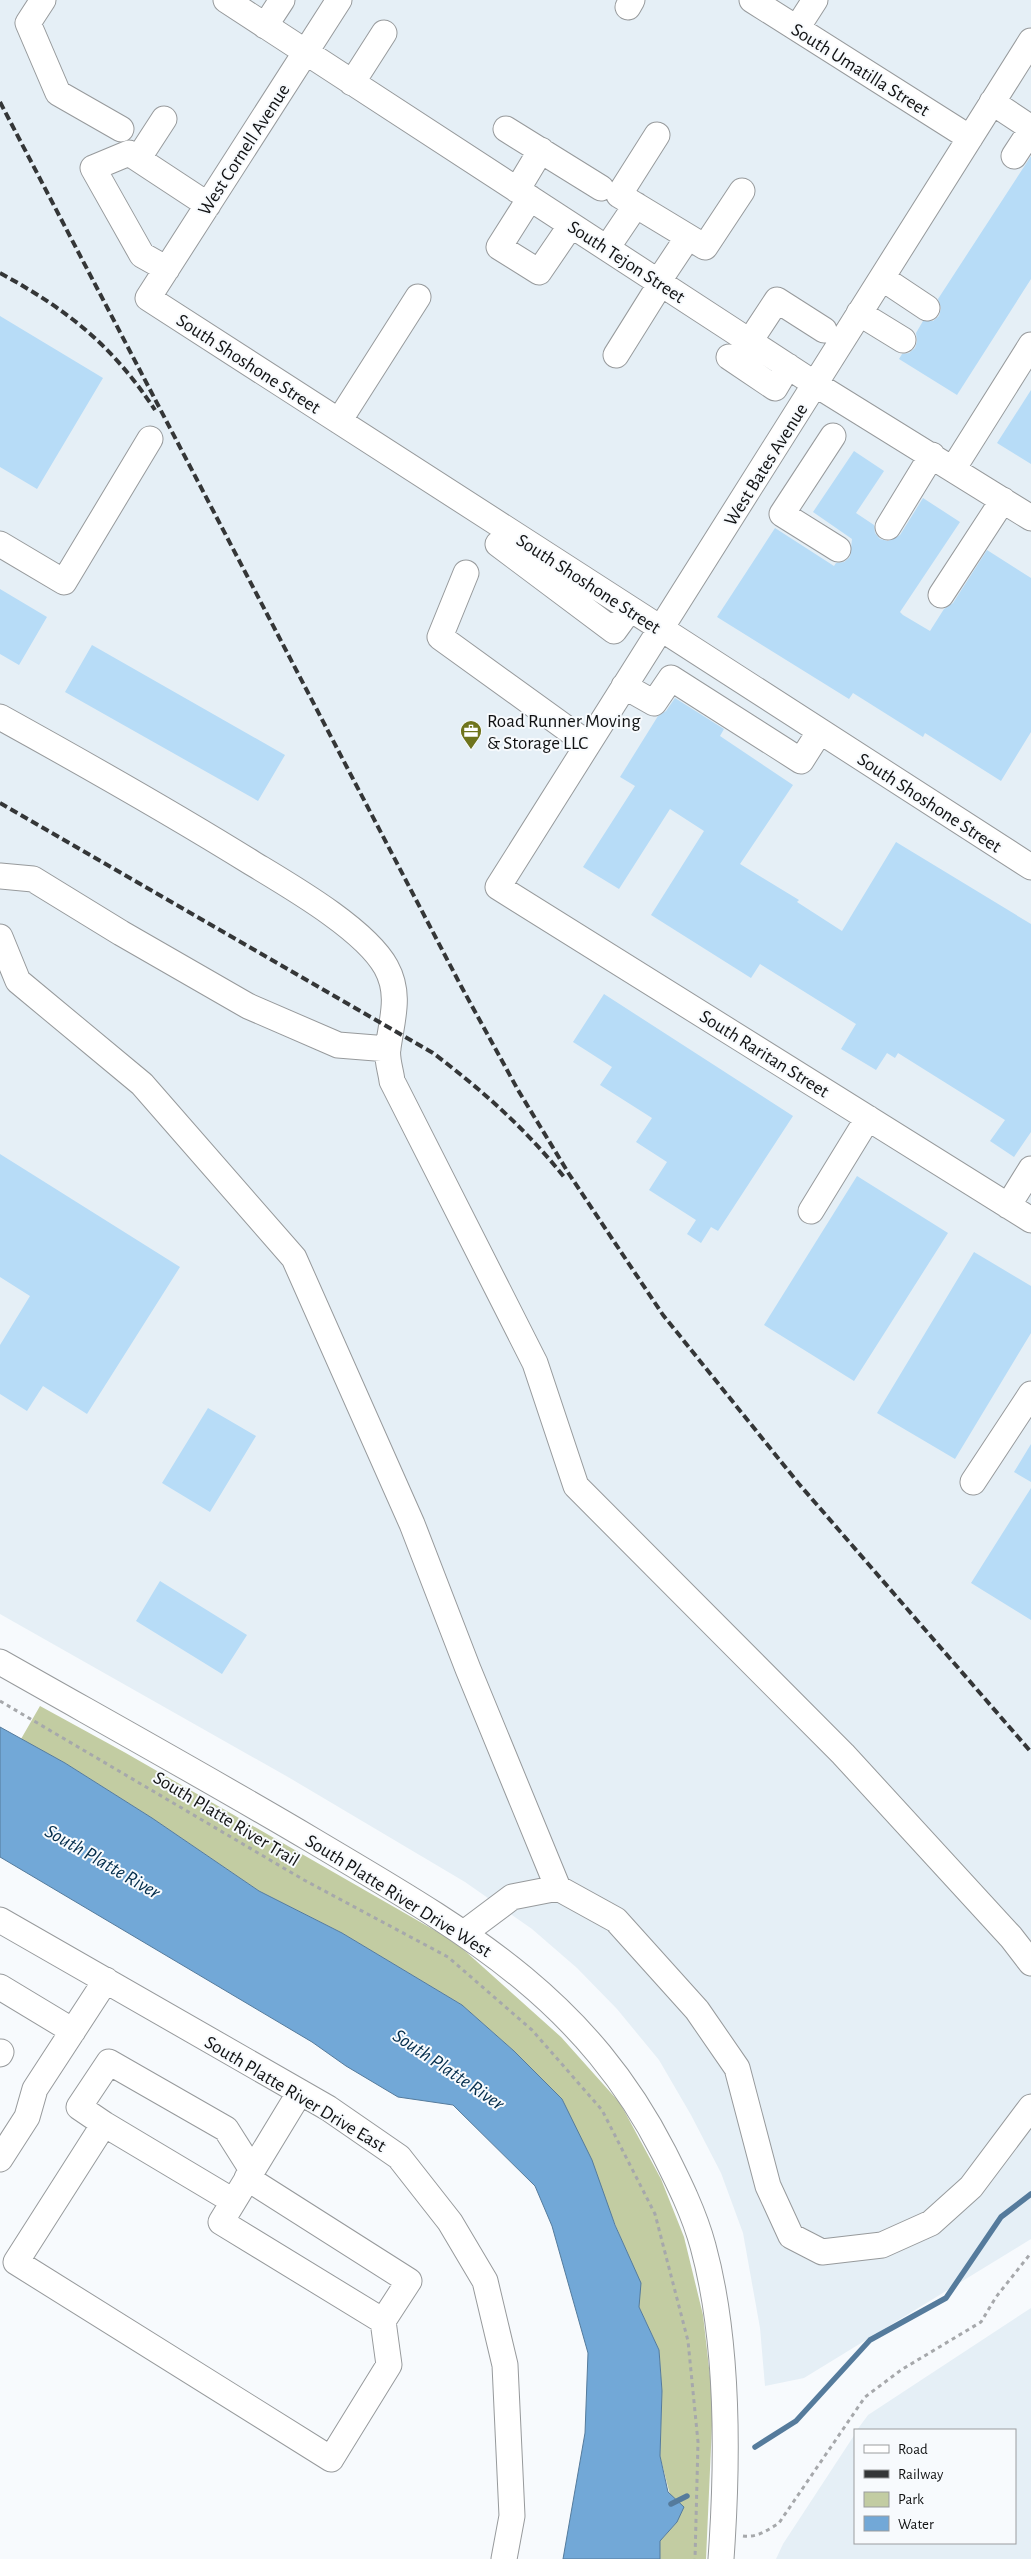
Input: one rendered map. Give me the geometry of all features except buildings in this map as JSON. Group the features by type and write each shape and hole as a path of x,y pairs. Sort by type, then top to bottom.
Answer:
{"street":[{"path":"43,0 28,23 58,93 121,129"},
{"path":"247,9 282,0"},
{"name":"West Cornell Avenue","path":"148,298 339,0"},
{"name":"South Umatilla Street","path":"752,0 970,138"},
{"path":"797,28 815,0"},
{"name":"South Tejon Street","path":"247,9 305,52 750,342 1031,518"},
{"path":"352,83 384,33"},
{"name":"West Bates Avenue","path":"498,887 1031,41"},
{"path":"992,102 1031,129 1014,156"},
{"path":"138,159 164,118"},
{"path":"506,129 601,188"},
{"path":"657,135 620,195 706,247 742,190"},
{"path":"541,150 524,194 499,247 539,272 571,224"},
{"path":"167,269 142,255 93,168 129,153 208,205"},
{"path":"607,248 636,204"},
{"path":"616,355 688,237"},
{"path":"882,278 927,308"},
{"path":"339,421 418,297"},
{"name":"South Shoshone Street","path":"148,298 1031,867"},
{"path":"750,342 777,300 824,330"},
{"path":"860,313 903,340"},
{"path":"953,469 1031,345"},
{"path":"728,357 775,388 788,366"},
{"path":"833,436 782,514 838,549"},
{"path":"0,544 64,582 150,439"},
{"path":"888,527 932,455"},
{"path":"761,470 796,492"},
{"path":"941,595 1003,500"},
{"path":"498,544 614,631 630,609"},
{"path":"466,573 440,636 588,744"},
{"path":"624,686 654,703 671,678 801,761 820,731"},
{"path":"0,718 199,831 310,898 363,939 386,966 396,997 393,1029 388,1049 392,1081 535,1363 576,1486 843,1754 1011,1937 1031,1963"},
{"path":"0,876 33,879 121,933 248,1006 338,1045 388,1049"},
{"name":"South Raritan Street","path":"498,887 1031,1220"},
{"path":"0,937 18,981 142,1084 294,1258 412,1524 468,1669 558,1888 616,1920 697,2010 738,2068 768,2186 791,2236 822,2252 882,2245 931,2223 971,2188 1031,2108"},
{"path":"811,1211 868,1118"},
{"path":"1008,1206 1031,1169"},
{"path":"973,1482 1031,1394"},
{"name":"South Platte River Drive West","path":"0,1662 267,1813 464,1933 506,1962 548,1999 586,2038 624,2084 655,2135 682,2190 703,2245 718,2333 724,2404 723,2532 720,2559"},
{"path":"464,1933 512,1897 558,1888"},
{"name":"South Platte River Drive East","path":"0,1920 328,2108 400,2157 450,2222 485,2281 505,2365 512,2516 504,2559"},
{"path":"0,2160 27,2117 35,2089 106,1980"},
{"path":"0,1987 73,2031"},
{"path":"104,2124 16,2262 330,2459 389,2365 383,2321 409,2281 250,2174 226,2129 109,2062 79,2108 233,2201"},
{"path":"300,2092 221,2222 383,2321"}],"path":[{"name":"South Platte River Trail","path":"0,1701 304,1880 448,1957 532,2030 602,2110 655,2214 688,2341 698,2442 695,2559"},
{"path":"695,2533 723,2532 750,2537 765,2532 779,2523 865,2397 901,2370 981,2322 996,2297 1031,2254"}],"shaded area":[{"path":"0,0 1031,0 1031,2239 804,2378 765,2386 760,2328 743,2233 721,2173 691,2115 659,2060 617,2009 577,1968 532,1929 465,1882 288,1777 0,1614"},
{"path":"1031,2308 1031,2559 776,2559 783,2544 854,2436 854,2544 1016,2544 1016,2429 858,2429 868,2415"}],"green space":[{"path":"40,1706 124,1752 455,1942 561,2037 620,2103 661,2179 684,2237 703,2315 713,2403 706,2559 660,2559 660,2541 677,2522 660,2456 662,2391 659,2350 639,2307 640,2283 562,2099 514,2051 462,2005 342,1933 259,1891 152,1818 65,1763 21,1739"}],"water":[{"name":"South Platte River","path":"0,1727 65,1763 152,1818 259,1891 342,1933 462,2005 514,2051 562,2099 592,2160 615,2225 641,2283 639,2307 659,2350 662,2391 660,2456 668,2492 684,2507 677,2522 660,2541 660,2559 563,2559 585,2433 588,2353 552,2226 535,2186 453,2105 398,2097 346,2066 312,2042 0,1857"}],"waterway":[{"path":"755,2447 796,2421 870,2340 946,2298 1001,2217 1031,2194"},
{"path":"671,2504 687,2496"}],"railway":[{"path":"0,102 461,986 518,1090 569,1174 663,1315 799,1484 1031,1752"},
{"path":"0,273 47,301 87,331 122,366 155,410"},
{"path":"0,803 433,1053 469,1081 519,1126 564,1177"}],"place":[{"name":"Road Runner Moving & Storage LLC","path":"471,750"}]}
